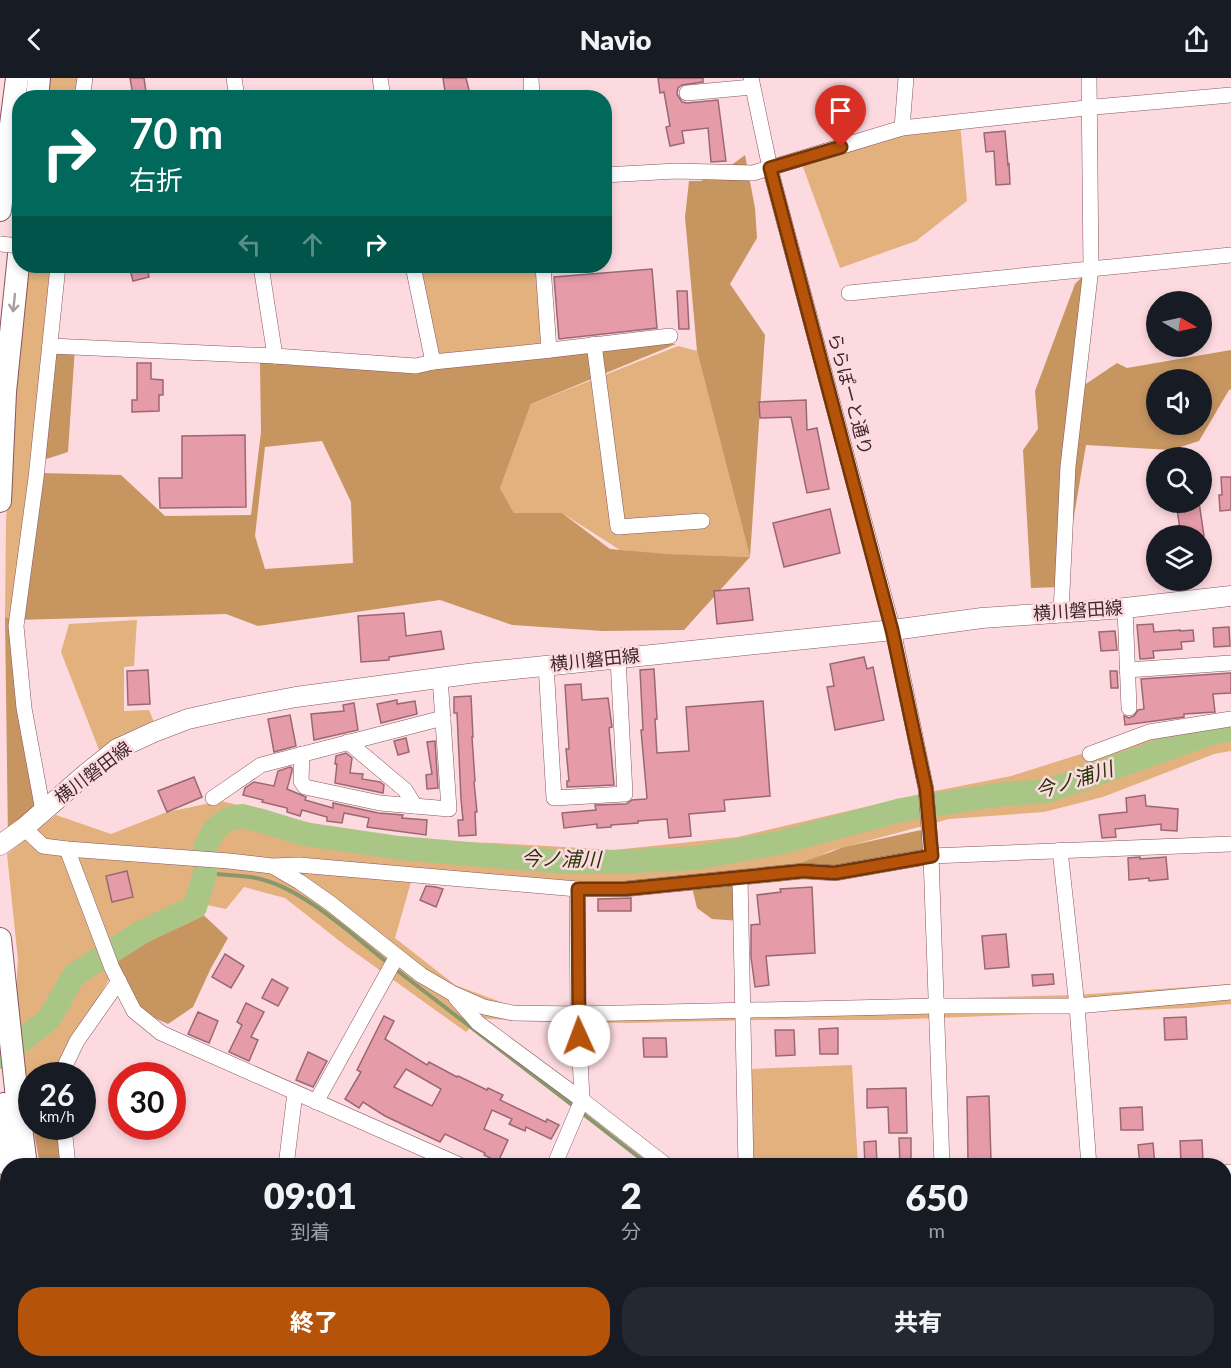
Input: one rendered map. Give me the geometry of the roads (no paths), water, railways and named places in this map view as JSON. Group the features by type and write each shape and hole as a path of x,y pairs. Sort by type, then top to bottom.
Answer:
{"highway":[{"path":"0,210 12,111"},
{"path":"0,501 5,392 17,273"},
{"path":"0,939 9,1092 8,1158"},
{"path":"0,1031 9,1092 24,1158"}],"main road":[{"name":"横川磐田線","path":"0,845 24,828 87,772 117,749 188,719 296,697 546,665 892,630 982,618 1125,608 1231,596"}],"street":[{"path":"902,128 906,78"},
{"path":"1061,613 1068,466 1091,268 1089,78"},
{"path":"687,93 752,82"},
{"name":"ららぽーと通り","path":"752,82 770,168 892,630 926,789 932,856 942,1158"},
{"path":"612,175 676,171 753,173 902,128 1231,95"},
{"path":"849,293 1231,255"},
{"path":"43,810 24,708 16,626 36,478 57,273"},
{"path":"262,273 275,356"},
{"path":"414,273 433,362"},
{"path":"544,273 549,350"},
{"path":"50,346 275,356 416,366 433,362 670,336"},
{"path":"594,344 618,527 702,521"},
{"path":"1125,608 1129,708"},
{"path":"546,665 554,798 625,794 618,658"},
{"path":"1127,670 1231,663"},
{"path":"302,754 301,782 305,787 380,803 449,809 440,677"},
{"path":"213,798 261,765 443,718"},
{"path":"1090,754 1149,732 1231,719"},
{"path":"348,742 405,790 416,806"},
{"path":"24,828 43,846 67,849 272,866 299,865 578,889 625,889 803,871 835,873 932,856 1231,844"},
{"path":"67,849 116,975 134,1011 161,1033 444,1158"},
{"path":"1060,850 1077,1006 1088,1158"},
{"path":"272,866 300,882 421,975 483,1007 513,1013 578,1014 936,1006 1077,1006 1231,992"},
{"path":"740,878 746,1158"},
{"path":"557,1158 582,1100 578,1014 578,889"},
{"path":"316,1102 397,956"},
{"path":"67,1062 116,975"},
{"path":"452,993 478,1023 657,1158"},
{"path":"287,1158 295,1093"},
{"path":"65,1140 67,1158"}],"waterway":[{"name":"今ノ浦川","path":"0,1057 51,1016 74,975 142,932 195,907 205,873 205,847 214,830 228,819 242,816 304,834 399,848 552,861 614,862 695,858 779,843 901,810 1004,794 1048,791 1217,731 1231,730"},
{"path":"205,873 256,878 291,891 326,913 388,963"},
{"path":"394,968 576,1108"},
{"path":"582,1113 640,1158"}]}
